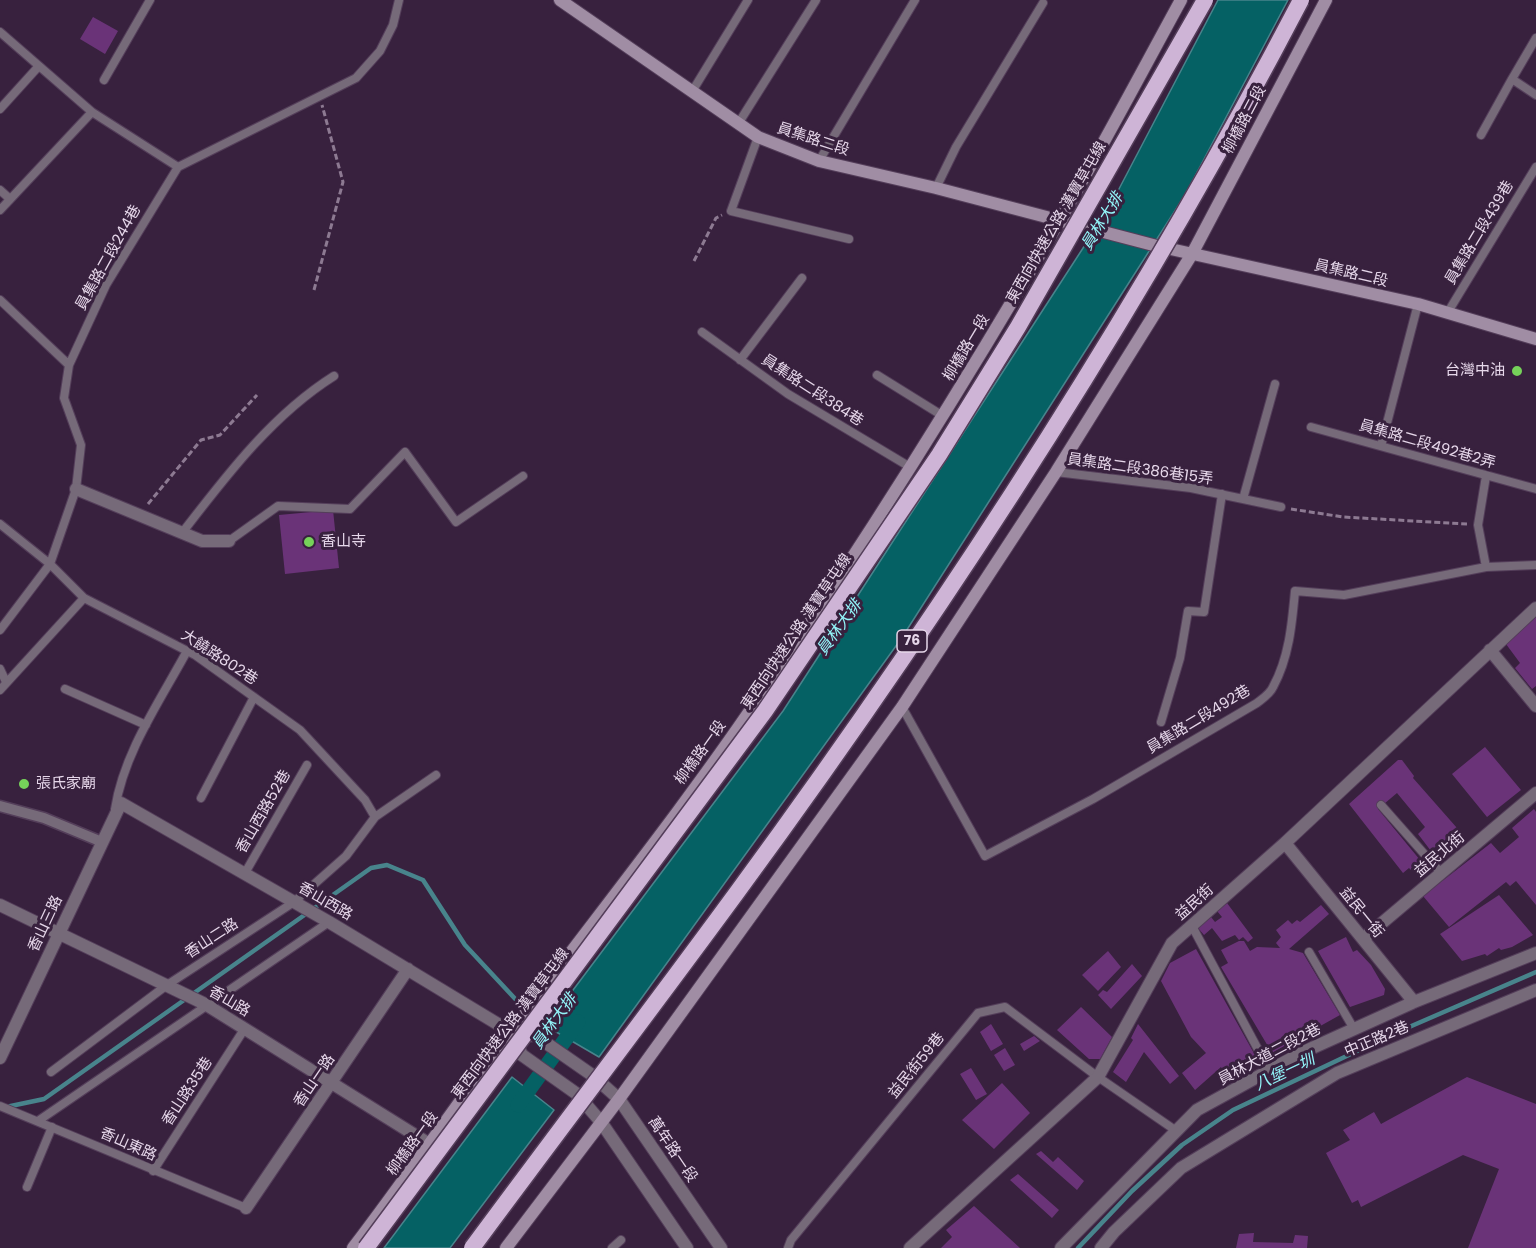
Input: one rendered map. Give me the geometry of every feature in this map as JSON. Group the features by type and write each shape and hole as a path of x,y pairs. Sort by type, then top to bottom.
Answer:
{"highway":[{"name":"東西向快速公路 漢寶草屯線","path":"366,1248 765,711 939,455 1018,327 1205,0"},
{"name":"76","path":"472,1248 739,890 1012,495 1179,220 1264,72 1301,0"}],"main road":[{"name":"員集路二段","path":"560,0 693,90 738,124 759,137 819,161 936,188 1157,246 1418,304 1536,339"},
{"path":"1059,222 1181,0"},
{"name":"柳橋路二段","path":"1192,254 1326,0"},
{"name":"柳橋路一段","path":"353,1248 431,1145 511,1032 661,836 755,704 943,416 1059,222"},
{"path":"506,1248 619,1099 902,707 1056,472 1192,254"}],"street":[{"path":"76,489 202,541 230,541"},
{"name":"益民街","path":"910,1248 1098,1077 1172,943 1285,843 1536,608"},
{"path":"1490,650 1536,706"},
{"name":"益民北街","path":"1363,939 1536,794"},
{"name":"香山西路","path":"121,803 329,922 511,1032"},
{"name":"香山三路","path":"0,1058 121,803"},
{"path":"0,806 44,818 102,842"},
{"name":"益民一街","path":"1285,843 1414,1002"},
{"name":"香山路","path":"0,906 205,1004 431,1145"},
{"name":"員林大道二段2巷","path":"1061,1248 1197,1110 1269,1070 1354,1029 1536,953"},
{"name":"香山一路","path":"246,1208 408,969"},
{"name":"中正路2巷","path":"1101,1248 1114,1232 1181,1168 1328,1079 1536,990"},
{"path":"511,1032 522,1055 577,1094 601,1122 687,1248"},
{"name":"萬年路一段","path":"511,1032 536,1036 592,1075 619,1099 721,1248"}],"lane":[{"path":"104,80 150,0"},
{"path":"0,32 92,112 178,167 319,94 356,78 380,51 393,25 399,0"},
{"path":"693,90 748,0"},
{"path":"738,124 816,0"},
{"path":"819,161 915,0"},
{"path":"936,188 956,147 1043,3"},
{"path":"1481,135 1536,38"},
{"path":"0,109 38,67"},
{"path":"1512,79 1536,95"},
{"path":"0,210 92,112"},
{"path":"759,137 731,211 849,239"},
{"name":"員集路二段244巷","path":"0,630 50,564 76,489 81,445 64,398 69,364 106,285 178,167"},
{"name":"員集路二段439巷","path":"1448,312 1536,167"},
{"path":"0,190 10,199"},
{"path":"740,360 802,278"},
{"path":"0,300 69,364"},
{"path":"1381,446 1418,304"},
{"name":"員集路二段384巷","path":"702,332 788,394 910,468"},
{"path":"877,375 943,416"},
{"path":"182,533 259,439 316,388 334,376"},
{"path":"1243,499 1275,384"},
{"name":"員集路二段492巷2弄","path":"1311,427 1536,489"},
{"path":"230,541 278,506 350,509 405,452 456,522 523,476"},
{"name":"員集路二段386巷15弄","path":"1056,472 1191,488 1281,507"},
{"path":"1486,476 1478,525 1486,567"},
{"name":"員集路二段386巷15弄","path":"1161,722 1180,658 1188,610 1204,612 1222,494"},
{"name":"大饒路802巷","path":"0,524 50,564 84,598 187,651 300,730 365,800 375,817"},
{"name":"員集路二段492巷","path":"902,707 985,856 1093,799 1257,704 1273,689 1280,670 1291,635 1295,591 1344,595 1486,567 1536,565"},
{"path":"0,690 84,598"},
{"path":"114,818 119,782 146,726 187,651"},
{"path":"0,669 6,682"},
{"path":"65,689 146,726"},
{"path":"201,798 254,697"},
{"name":"香山西路52巷","path":"244,873 307,765"},
{"name":"香山二路","path":"51,1072 167,985 294,902 346,856 375,817 436,775"},
{"path":"1381,805 1441,873"},
{"path":"38,1120 205,1004 329,922"},
{"path":"1192,926 1269,1070"},
{"path":"1309,952 1354,1029"},
{"name":"益民街59巷","path":"788,1248 791,1240 978,1013 1005,1008 1098,1077 1175,1130"},
{"name":"香山路35巷","path":"153,1171 245,1028"},
{"name":"香山東路","path":"0,1107 38,1120 153,1171 246,1208"},
{"path":"27,1187 52,1127"},
{"path":"612,1248 621,1240"}],"path":[{"path":"314,290 343,182 319,94"},
{"path":"694,261 716,218 731,211"},
{"path":"139,515 201,441 220,435 256,395"},
{"path":"1281,507 1343,517 1478,525"}],"water":[{"path":"1218,0 1288,0 1185,195 901,639 599,1057 546,1026 783,711 1109,208"},
{"path":"512,1077 554,1110 450,1248 384,1248"}],"building":[{"path":"93,17 118,31 105,54 80,39"},
{"name":"香山寺","path":"333,510 339,568 285,574 279,515"},
{"path":"1536,617 1536,686 1532,689 1515,668 1520,663 1506,644"},
{"path":"1485,747 1521,790 1487,817 1452,774"},
{"path":"1398,760 1402,760 1414,776 1413,778 1457,828 1457,833 1431,851 1418,834 1425,827 1397,793 1378,809 1420,860 1411,870 1409,868 1403,873 1349,804"},
{"path":"1534,809 1536,812 1536,905 1516,881 1510,886 1506,882 1449,927 1423,896 1491,843 1500,853 1519,837 1512,828"},
{"path":"1499,895 1533,935 1512,947 1501,950 1499,948 1487,956 1485,954 1462,961 1440,934"},
{"path":"1227,903 1253,938 1248,942 1243,937 1239,940 1235,935 1222,941 1212,928 1204,935 1198,928 1211,917 1215,922 1222,917 1217,911"},
{"path":"1321,905 1329,914 1289,949 1303,953 1340,1015 1272,1053 1221,967 1228,963 1221,950 1239,941 1244,941 1250,951 1257,947 1280,948 1276,943 1281,937 1276,930 1288,920 1292,924 1297,920 1300,922"},
{"path":"1346,937 1353,952 1357,950 1371,965 1385,989 1384,995 1350,1007 1318,951"},
{"path":"1196,949 1256,1057 1249,1063 1245,1059 1231,1070 1233,1074 1226,1078 1221,1067 1195,1090 1182,1073 1206,1053 1191,1037 1161,981 1170,963"},
{"path":"1108,951 1121,967 1098,991 1082,975"},
{"path":"1132,964 1142,976 1111,1009 1098,995 1103,990 1107,992"},
{"path":"1081,1007 1112,1037 1100,1059 1089,1059 1057,1030"},
{"path":"991,1024 1003,1044 991,1051 980,1032"},
{"path":"1138,1024 1179,1076 1170,1084 1144,1052 1126,1082 1113,1072 1133,1040 1131,1038"},
{"path":"1034,1036 1040,1041 1024,1051 1020,1044"},
{"path":"1005,1048 1015,1065 1004,1071 994,1055"},
{"path":"971,1068 987,1094 976,1100 960,1074"},
{"path":"1467,1077 1536,1104 1536,1248 1468,1248 1499,1169 1463,1155 1361,1207 1358,1200 1352,1203 1326,1153 1350,1140 1343,1130 1374,1112 1381,1124"},
{"path":"1002,1083 1030,1113 994,1149 962,1120"},
{"path":"1041,1151 1053,1162 1058,1157 1084,1181 1077,1190 1036,1154"},
{"path":"1018,1174 1059,1210 1052,1218 1010,1180"},
{"path":"974,1206 1020,1248 941,1248 952,1237 946,1230"},
{"path":"1254,1233 1253,1242 1293,1243 1295,1235 1308,1236 1307,1248 1236,1248 1239,1234"}],"waterway":[{"path":"6,1107 44,1099 371,868 387,865 423,880 465,945 519,1003"},
{"name":"八堡一圳","path":"1078,1248 1132,1191 1182,1145 1233,1110 1393,1034 1536,972"},
{"name":"員林大排","path":"518,1105 578,1022"}],"place":[{"name":"台灣中油","path":"1517,371"},
{"name":"香山寺","path":"309,542"},
{"name":"張氏家廟","path":"24,784"}]}
